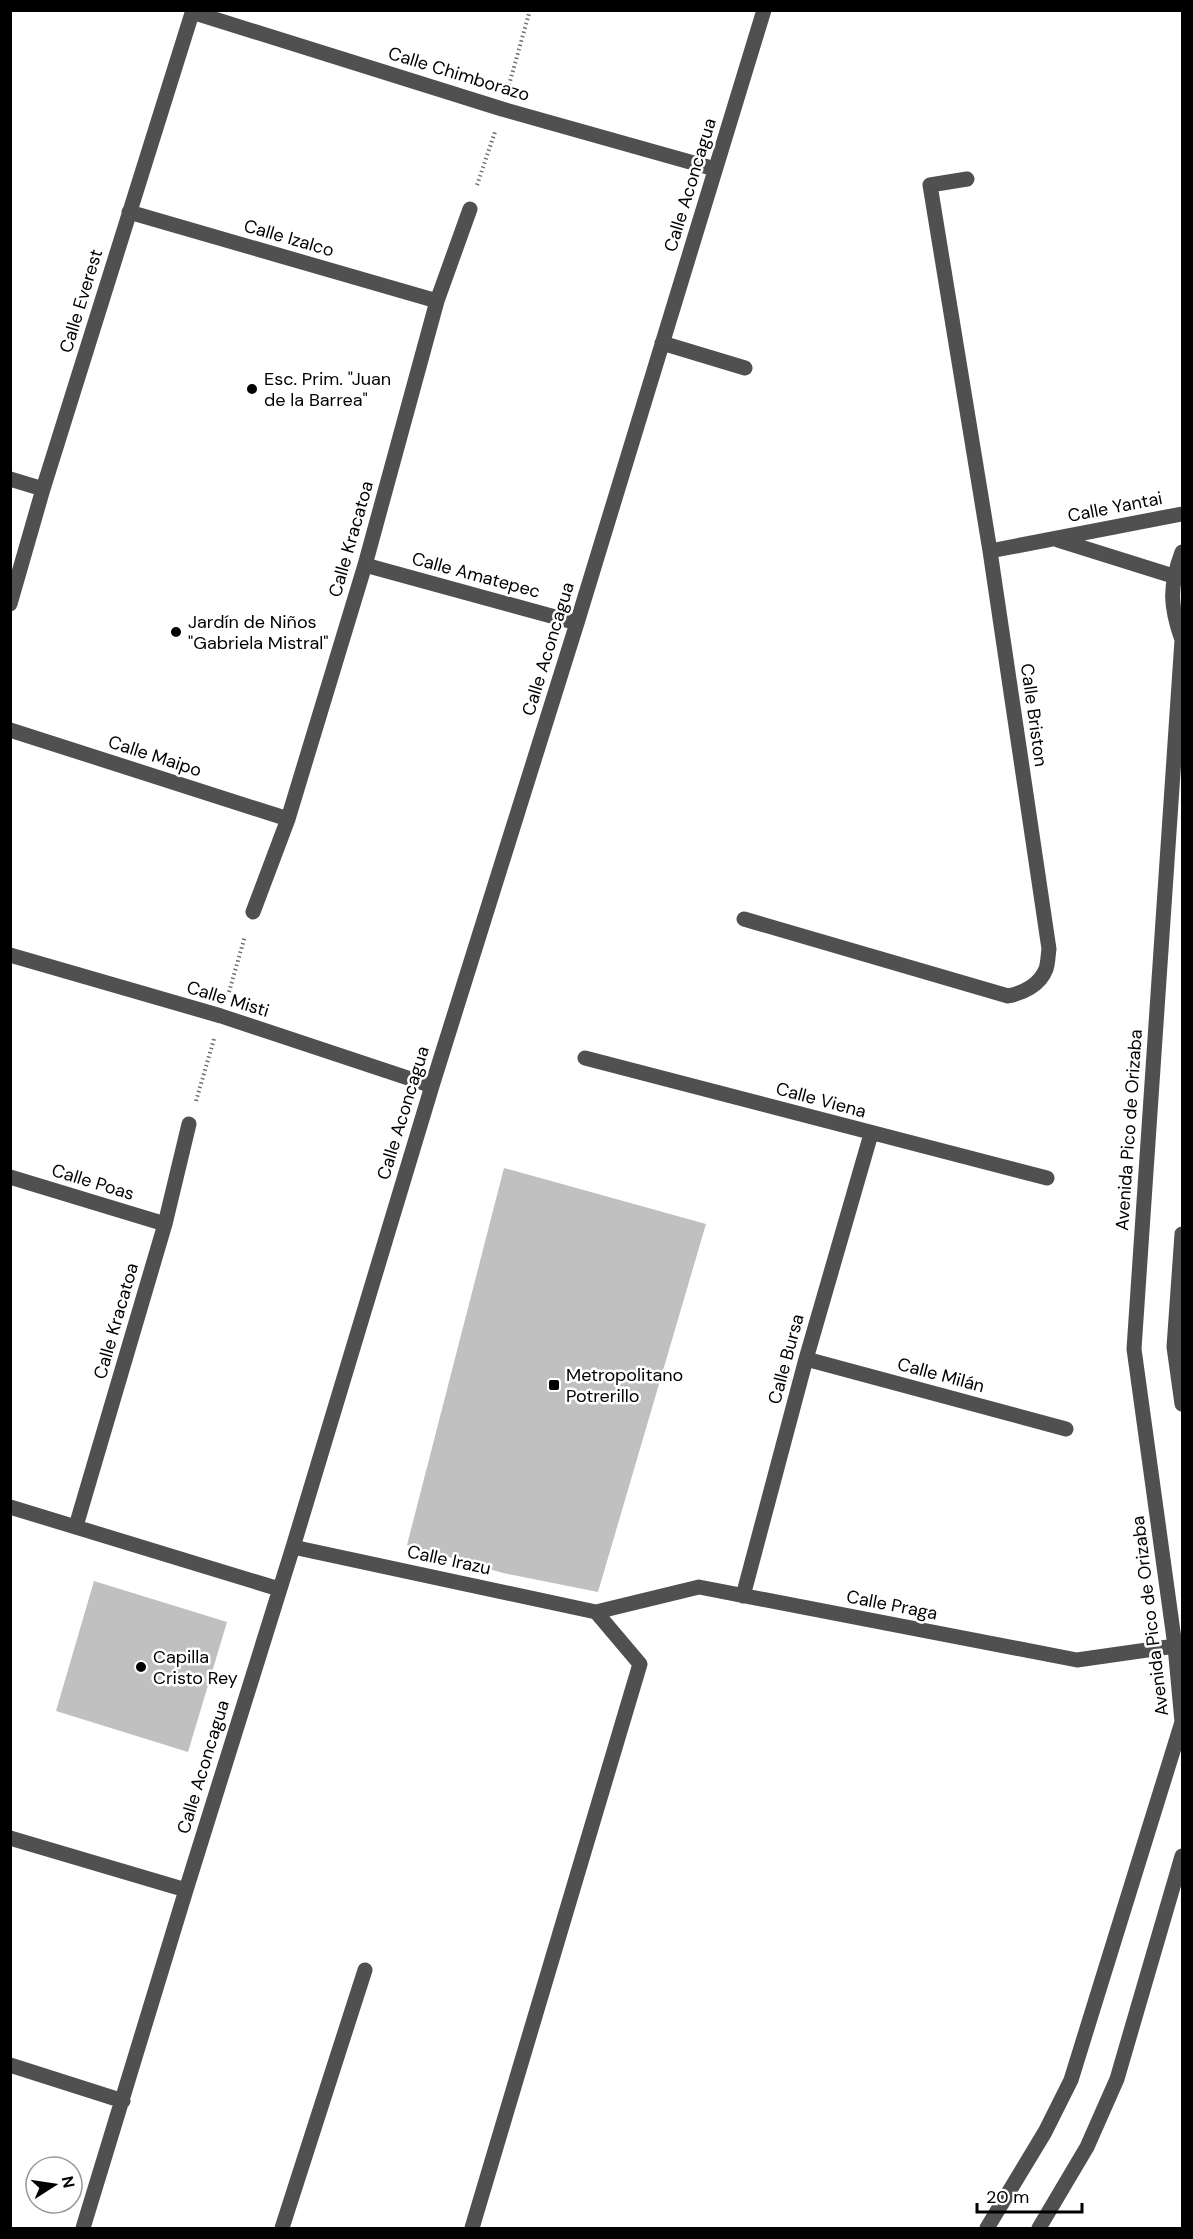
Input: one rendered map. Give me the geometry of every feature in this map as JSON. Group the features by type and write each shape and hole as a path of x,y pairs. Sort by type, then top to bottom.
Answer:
{"street":[{"name":"Calle Aconcagua","path":"83,2229 764,10"},
{"name":"Calle Chimborazo","path":"193,11 502,109 715,169"},
{"name":"Calle Everest","path":"10,604 43,489 193,11"},
{"name":"Calle Briston","path":"744,919 1008,996 1022,993 1035,984 1046,969 1048,949 990,551 930,185 967,179"},
{"name":"Calle Kracatoa","path":"252,912 288,819 365,565 438,301 470,209"},
{"name":"Calle Izalco","path":"129,212 438,301"},
{"path":"662,343 745,368"},
{"path":"10,479 43,489"},
{"name":"Calle Yantai","path":"990,551 1182,514"},
{"name":"Calle Yantai","path":"1055,539 1173,576"},
{"path":"1182,552 1173,576 1173,609 1182,640"},
{"name":"Calle Amatepec","path":"365,565 577,623"},
{"name":"Avenida Pico de Orizaba","path":"987,2229 1045,2132 1071,2080 1182,1722 1179,1646 1134,1349 1182,640"},
{"name":"Calle Maipo","path":"10,730 288,819"},
{"name":"Calle Misti","path":"10,955 221,1016 432,1086"},
{"name":"Calle Viena","path":"585,1058 1047,1178"},
{"name":"Calle Kracatoa","path":"76,1526 165,1224 189,1124"},
{"name":"Calle Bursa","path":"743,1596 806,1359 871,1134"},
{"name":"Calle Poas","path":"10,1177 165,1224"},
{"path":"1182,1234 1174,1347 1182,1404"},
{"name":"Calle Milán","path":"806,1359 1066,1429"},
{"path":"10,1507 279,1589"},
{"name":"Calle Irazu","path":"293,1546 596,1612"},
{"name":"Calle Praga","path":"596,1612 699,1587 1077,1660 1179,1646"},
{"path":"472,2229 640,1664 596,1612"},
{"path":"10,1838 186,1890"},
{"path":"1039,2229 1088,2147 1117,2079 1182,1856"},
{"path":"282,2229 364,1970"},
{"path":"10,2065 123,2101"}],"building":[{"name":"Metropolitano Potrerillo","path":"504,1168 706,1224 598,1592 503,1573 407,1545"},
{"name":"Capilla Cristo Rey","path":"94,1581 227,1622 188,1752 56,1711"}],"place":[{"name":"Esc. Prim. \"Juan de la Barrea\"","path":"252,389"},
{"name":"Jardín de Niños \"Gabriela Mistral\"","path":"176,632"},
{"name":"Metropolitano Potrerillo","path":"554,1385"},
{"name":"Capilla Cristo Rey","path":"141,1667"}]}
